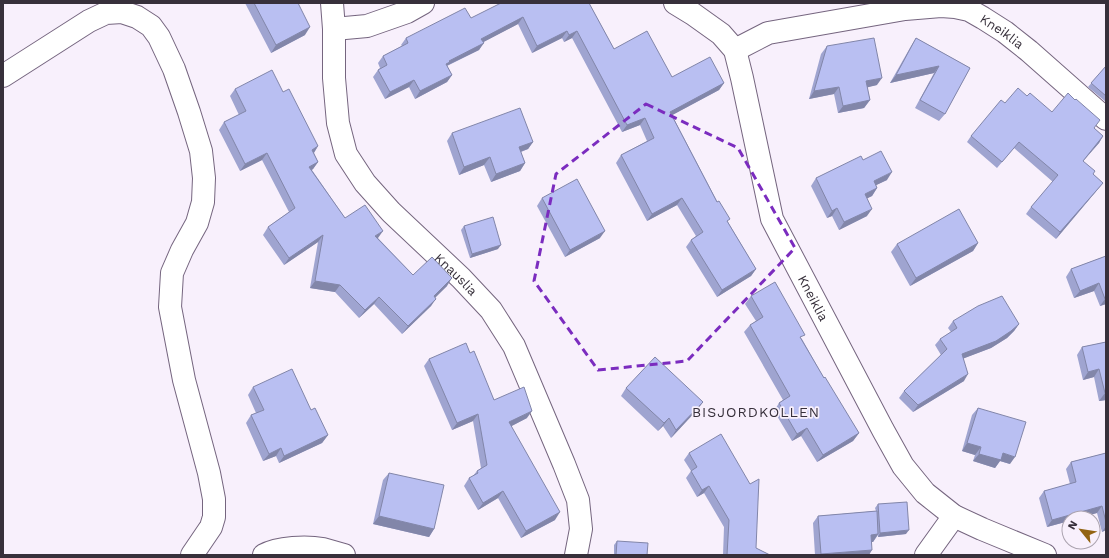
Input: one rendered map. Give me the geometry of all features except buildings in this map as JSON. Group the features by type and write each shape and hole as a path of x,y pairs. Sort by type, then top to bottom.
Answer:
{"street":[{"name":"Knauslia","path":"332,3 334,29 334,78 338,123 346,154 365,183 391,212 461,278 491,310 514,346 578,500 581,529 576,555"},
{"path":"334,29 367,26 407,12 423,3"},
{"name":"Kneiklia","path":"675,3 721,34 735,50 772,219 903,466 925,493 954,516 1045,555"},
{"name":"Kneiklia","path":"735,50 768,33 905,9 941,6 955,7 969,10 1005,32 1029,51 1106,119"},
{"path":"3,76 89,21 106,13 122,12 137,17 151,26 159,38 174,69 190,112 201,151 204,178 203,202 197,223 182,250 172,273 170,307 184,380 209,472 214,498 214,517 211,527 192,555"},
{"path":"926,555 954,516"},
{"path":"264,555 286,548 303,548 322,549 344,555"}],"highlighted area":[{"path":"646,104 738,148 795,248 687,361 598,370 534,281 556,174"}],"district":[{"name":"BISJORDKOLLEN","path":"756,412"}]}
